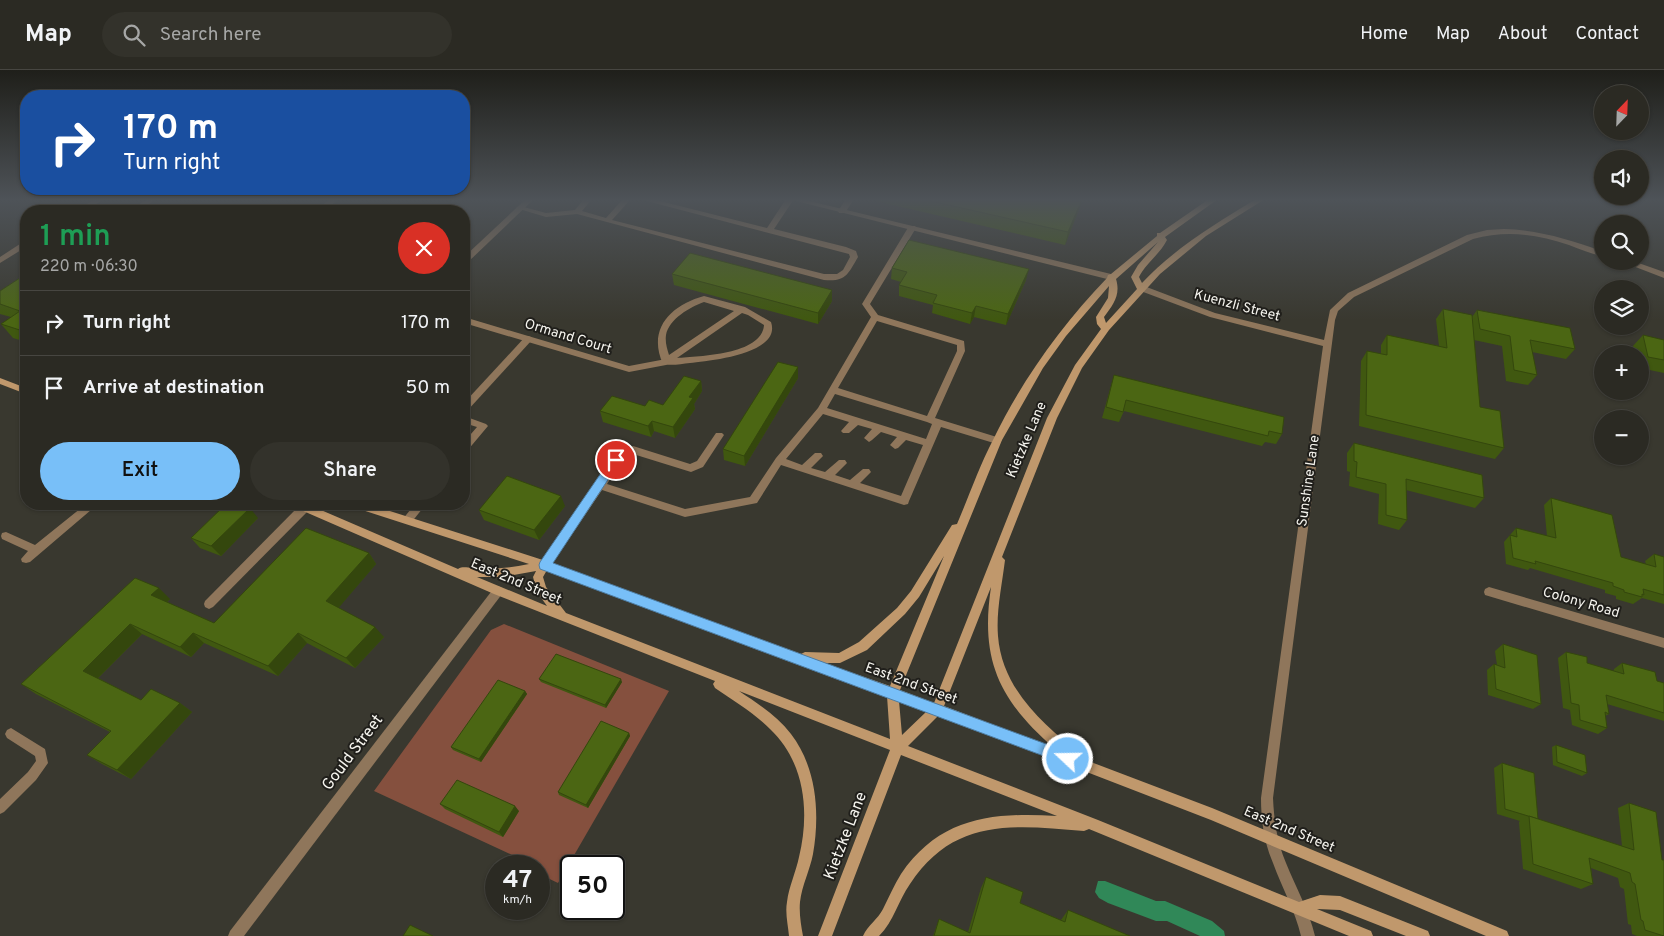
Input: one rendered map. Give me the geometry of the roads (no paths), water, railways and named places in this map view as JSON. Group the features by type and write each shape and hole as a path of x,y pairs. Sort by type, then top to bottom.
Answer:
{"main road":[{"name":"Kietzke Lane","path":"825,936 897,748 893,693 997,440 1036,369 1069,325 1111,277 1155,239"},
{"path":"1141,288 1135,277 1139,267 1160,247 1163,239"},
{"name":"Kietzke Lane","path":"897,748 937,710 1052,418 1078,367 1106,328 1141,288 1170,260 1197,239"},
{"path":"1106,328 1101,324 1100,317 1112,300 1115,288 1111,277"},
{"path":"0,381 20,389"},
{"path":"792,656 840,658 863,646 901,611 969,508"},
{"name":"East 2nd Street","path":"313,510 562,617 1098,826 1366,936"},
{"name":"East 2nd Street","path":"375,510 544,565 893,693 1271,839 1502,936"},
{"path":"1002,543 993,618 994,647 1000,672 1013,696 1033,722 1086,766"},
{"path":"444,567 482,574 516,572 544,565"},
{"path":"544,565 538,577 541,589 562,617"},
{"path":"706,674 776,726 796,753 804,772 810,791 810,832 806,857 796,887 793,909 796,936"},
{"path":"870,936 883,921 906,879 924,857 942,841 961,830 984,823 1008,820 1033,820 1098,826"},
{"path":"1300,908 1312,903 1326,901 1340,903 1423,936"}],"street":[{"path":"470,255 487,239"},
{"path":"679,239 837,279 854,257 853,253 843,249 803,239"},
{"path":"778,461 904,502 929,443 934,421 961,351 961,342 875,316 866,304 905,239"},
{"path":"958,239 1111,277"},
{"name":"Sunshine Lane","path":"1308,936 1300,908 1271,839 1266,798 1331,320 1334,310 1341,302 1357,292 1468,239"},
{"name":"Sunshine Lane","path":"1561,239 1594,251"},
{"path":"0,261 20,249"},
{"path":"1649,270 1664,275"},
{"name":"Kuenzli Street","path":"1141,288 1213,315 1328,344"},
{"path":"704,299 742,310 666,362 661,334 666,323 692,302 704,299"},
{"name":"Ormand Court","path":"470,322 629,369 666,362 729,356 760,342 767,334 768,324 751,313 742,310"},
{"path":"598,485 685,513 753,500 778,461 821,410 875,316"},
{"path":"470,402 528,339"},
{"path":"833,390 997,440"},
{"path":"821,410 929,443"},
{"path":"846,431 857,420"},
{"path":"470,421 484,426 470,441"},
{"path":"869,438 880,427"},
{"path":"544,565 598,485 623,452 633,450 691,468 700,464 719,435"},
{"path":"894,445 905,435"},
{"path":"803,469 818,456"},
{"path":"826,477 842,463"},
{"path":"851,484 866,472"},
{"path":"26,559 86,510"},
{"path":"209,604 297,510"},
{"path":"406,520 415,510"},
{"path":"6,536 37,550"},
{"name":"Gould Street","path":"235,936 498,591"},
{"name":"Colony Road","path":"1489,592 1664,643"},
{"path":"0,808 32,776 42,763 41,752 11,734"}]}
